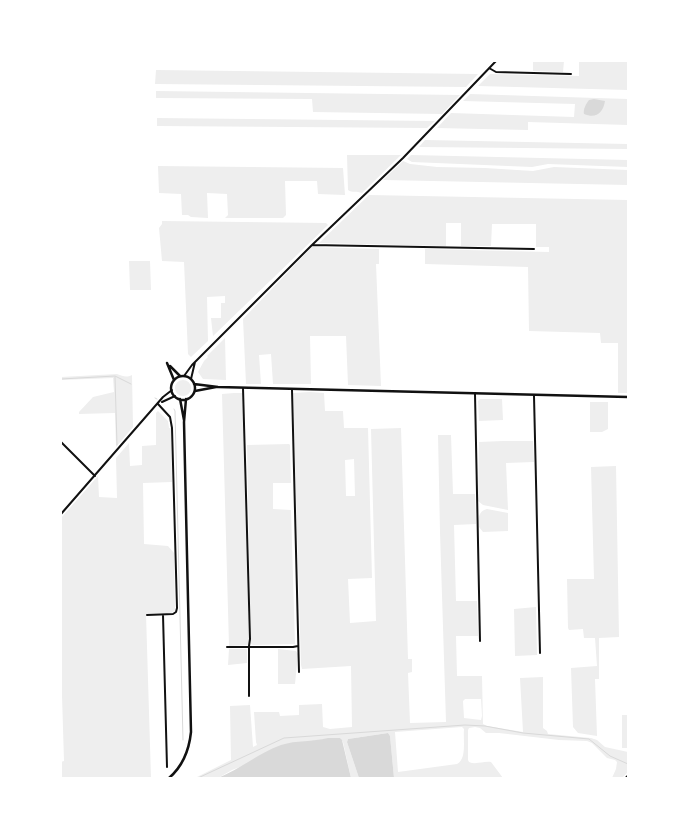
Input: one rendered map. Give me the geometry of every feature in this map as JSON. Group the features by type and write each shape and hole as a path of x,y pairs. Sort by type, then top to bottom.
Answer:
{"street":[{"path":"184,376 192,365 396,164 496,61"},
{"path":"489,68 496,72 571,74"},
{"path":"312,245 534,249"},
{"path":"194,392 191,374 195,362"},
{"path":"175,380 167,363 180,377"},
{"path":"191,379 184,376 175,380 172,386 175,396 180,399 186,399 198,390 218,387"},
{"path":"194,384 218,387 628,397"},
{"path":"243,387 250,696"},
{"path":"292,388 299,672"},
{"path":"61,514 172,390"},
{"path":"475,393 480,641"},
{"path":"534,394 540,653"},
{"path":"159,403 175,396"},
{"path":"180,399 184,422"},
{"path":"168,778 178,769 184,759 189,748 191,732 184,422 186,399"},
{"path":"147,615 173,614 176,612 172,428 170,417 159,403"},
{"path":"61,442 95,476"},
{"path":"162,615 167,767"},
{"path":"227,647 298,646"}],"shaded area":[{"path":"533,61 564,61 563,72 533,71"},
{"path":"579,61 628,61 628,90 478,86 490,74 579,76"},
{"path":"156,70 478,74 466,87 155,84"},
{"path":"156,91 460,95 442,114 313,112 312,99 156,98"},
{"path":"470,94 628,99 628,125 528,122 528,130 437,128 451,113 574,117 575,104 463,101"},
{"path":"589,100 605,101 601,112 592,116 584,114 584,108"},
{"path":"157,118 435,121 427,128 157,126"},
{"path":"425,140 628,144 628,149 419,147"},
{"path":"347,155 401,155 362,193 348,190"},
{"path":"411,155 628,160 628,167 548,164 532,167 412,162 407,159"},
{"path":"403,161 410,164 437,167 533,171 554,167 628,170 628,185 383,180"},
{"path":"158,166 343,168 345,195 318,194 317,181 285,181 286,215 283,218 225,218 228,215 227,194 207,193 208,218 191,217 182,215 181,194 159,193"},
{"path":"369,195 628,200 628,393 618,393 618,343 601,343 600,333 529,331 528,267 425,264 425,249 549,252 549,247 536,247 536,224 492,224 491,246 461,246 461,223 446,223 446,246 319,243"},
{"path":"162,221 326,223 328,225 213,336 211,318 221,318 221,303 225,303 225,296 207,297 208,341 191,357 188,354 184,262 162,261 159,228"},
{"path":"312,247 379,249 379,264 376,264 381,386 348,385 346,336 310,336 311,384 273,384 271,354 259,355 261,384 246,384 243,319"},
{"path":"129,261 150,261 151,290 130,290"},
{"path":"225,338 226,380 203,379 198,372 207,356"},
{"path":"117,374 126,377 132,375 133,427 116,447 115,413 79,414 93,397 114,392 113,378 61,380 61,377"},
{"path":"180,380 186,380 191,385 189,394 180,396 175,391 175,385"},
{"path":"242,393 249,644 229,646 222,394"},
{"path":"293,393 324,393 325,411 343,411 344,428 368,428 372,578 348,579 350,623 376,621 371,429 401,428 408,659 412,659 412,672 408,673 410,723 446,722 438,435 451,435 453,494 475,494 476,524 454,525 456,601 477,601 478,636 456,636 457,676 482,676 483,724 523,732 520,678 543,677 543,728 548,734 591,738 597,740 605,747 628,752 628,772 622,778 612,778 617,762 607,758 592,743 587,741 486,733 480,728 475,727 468,730 469,762 491,762 503,778 394,778 390,736 388,733 348,739 347,742 359,778 351,778 343,742 340,738 307,741 232,770 218,778 195,778 231,760 230,706 250,705 253,747 257,745 254,712 279,712 280,716 299,715 299,705 322,704 323,727 330,729 352,727 351,666 302,669 301,665","holes":["354,459 355,496 346,496 345,460","465,699 481,699 481,720 464,718 463,701","462,727 464,729 462,758 457,764 398,772 395,732"]},
{"path":"480,399 502,399 503,420 479,421 478,401"},
{"path":"590,402 608,402 608,429 602,432 590,432"},
{"path":"158,411 168,421 169,428 171,428 172,482 143,483 144,544 168,546 174,553 175,610 172,613 146,614 151,778 61,778 61,762 64,761 61,663 61,518 98,476 99,497 117,498 116,458 129,443 130,466 142,465 142,446 156,445 156,413"},
{"path":"533,441 534,462 506,463 508,510 483,505 478,501 479,442"},
{"path":"289,444 291,483 273,483 273,509 291,510 295,644 253,645 251,644 247,445"},
{"path":"616,466 619,637 599,638 599,679 595,679 597,736 578,733 573,727 571,668 597,666 595,638 584,638 583,629 569,630 568,628 567,579 594,579 591,467"},
{"path":"487,509 508,513 508,531 483,532 479,527 479,518 480,513"},
{"path":"536,607 537,655 515,656 514,609"},
{"path":"229,649 246,649 247,663 228,665"},
{"path":"278,649 296,651 298,654 295,684 278,684"},
{"path":"622,715 628,715 628,748 622,748"},
{"path":"388,733 390,736 394,778 359,778 347,742 348,739"},
{"path":"340,738 342,740 351,778 218,778 281,745"}],"waterway":[{"path":"61,379 115,376 131,384"},
{"path":"115,377 117,445"},
{"path":"174,409 183,740"},
{"path":"198,778 284,738 465,725 589,739 610,756 628,764"}]}
